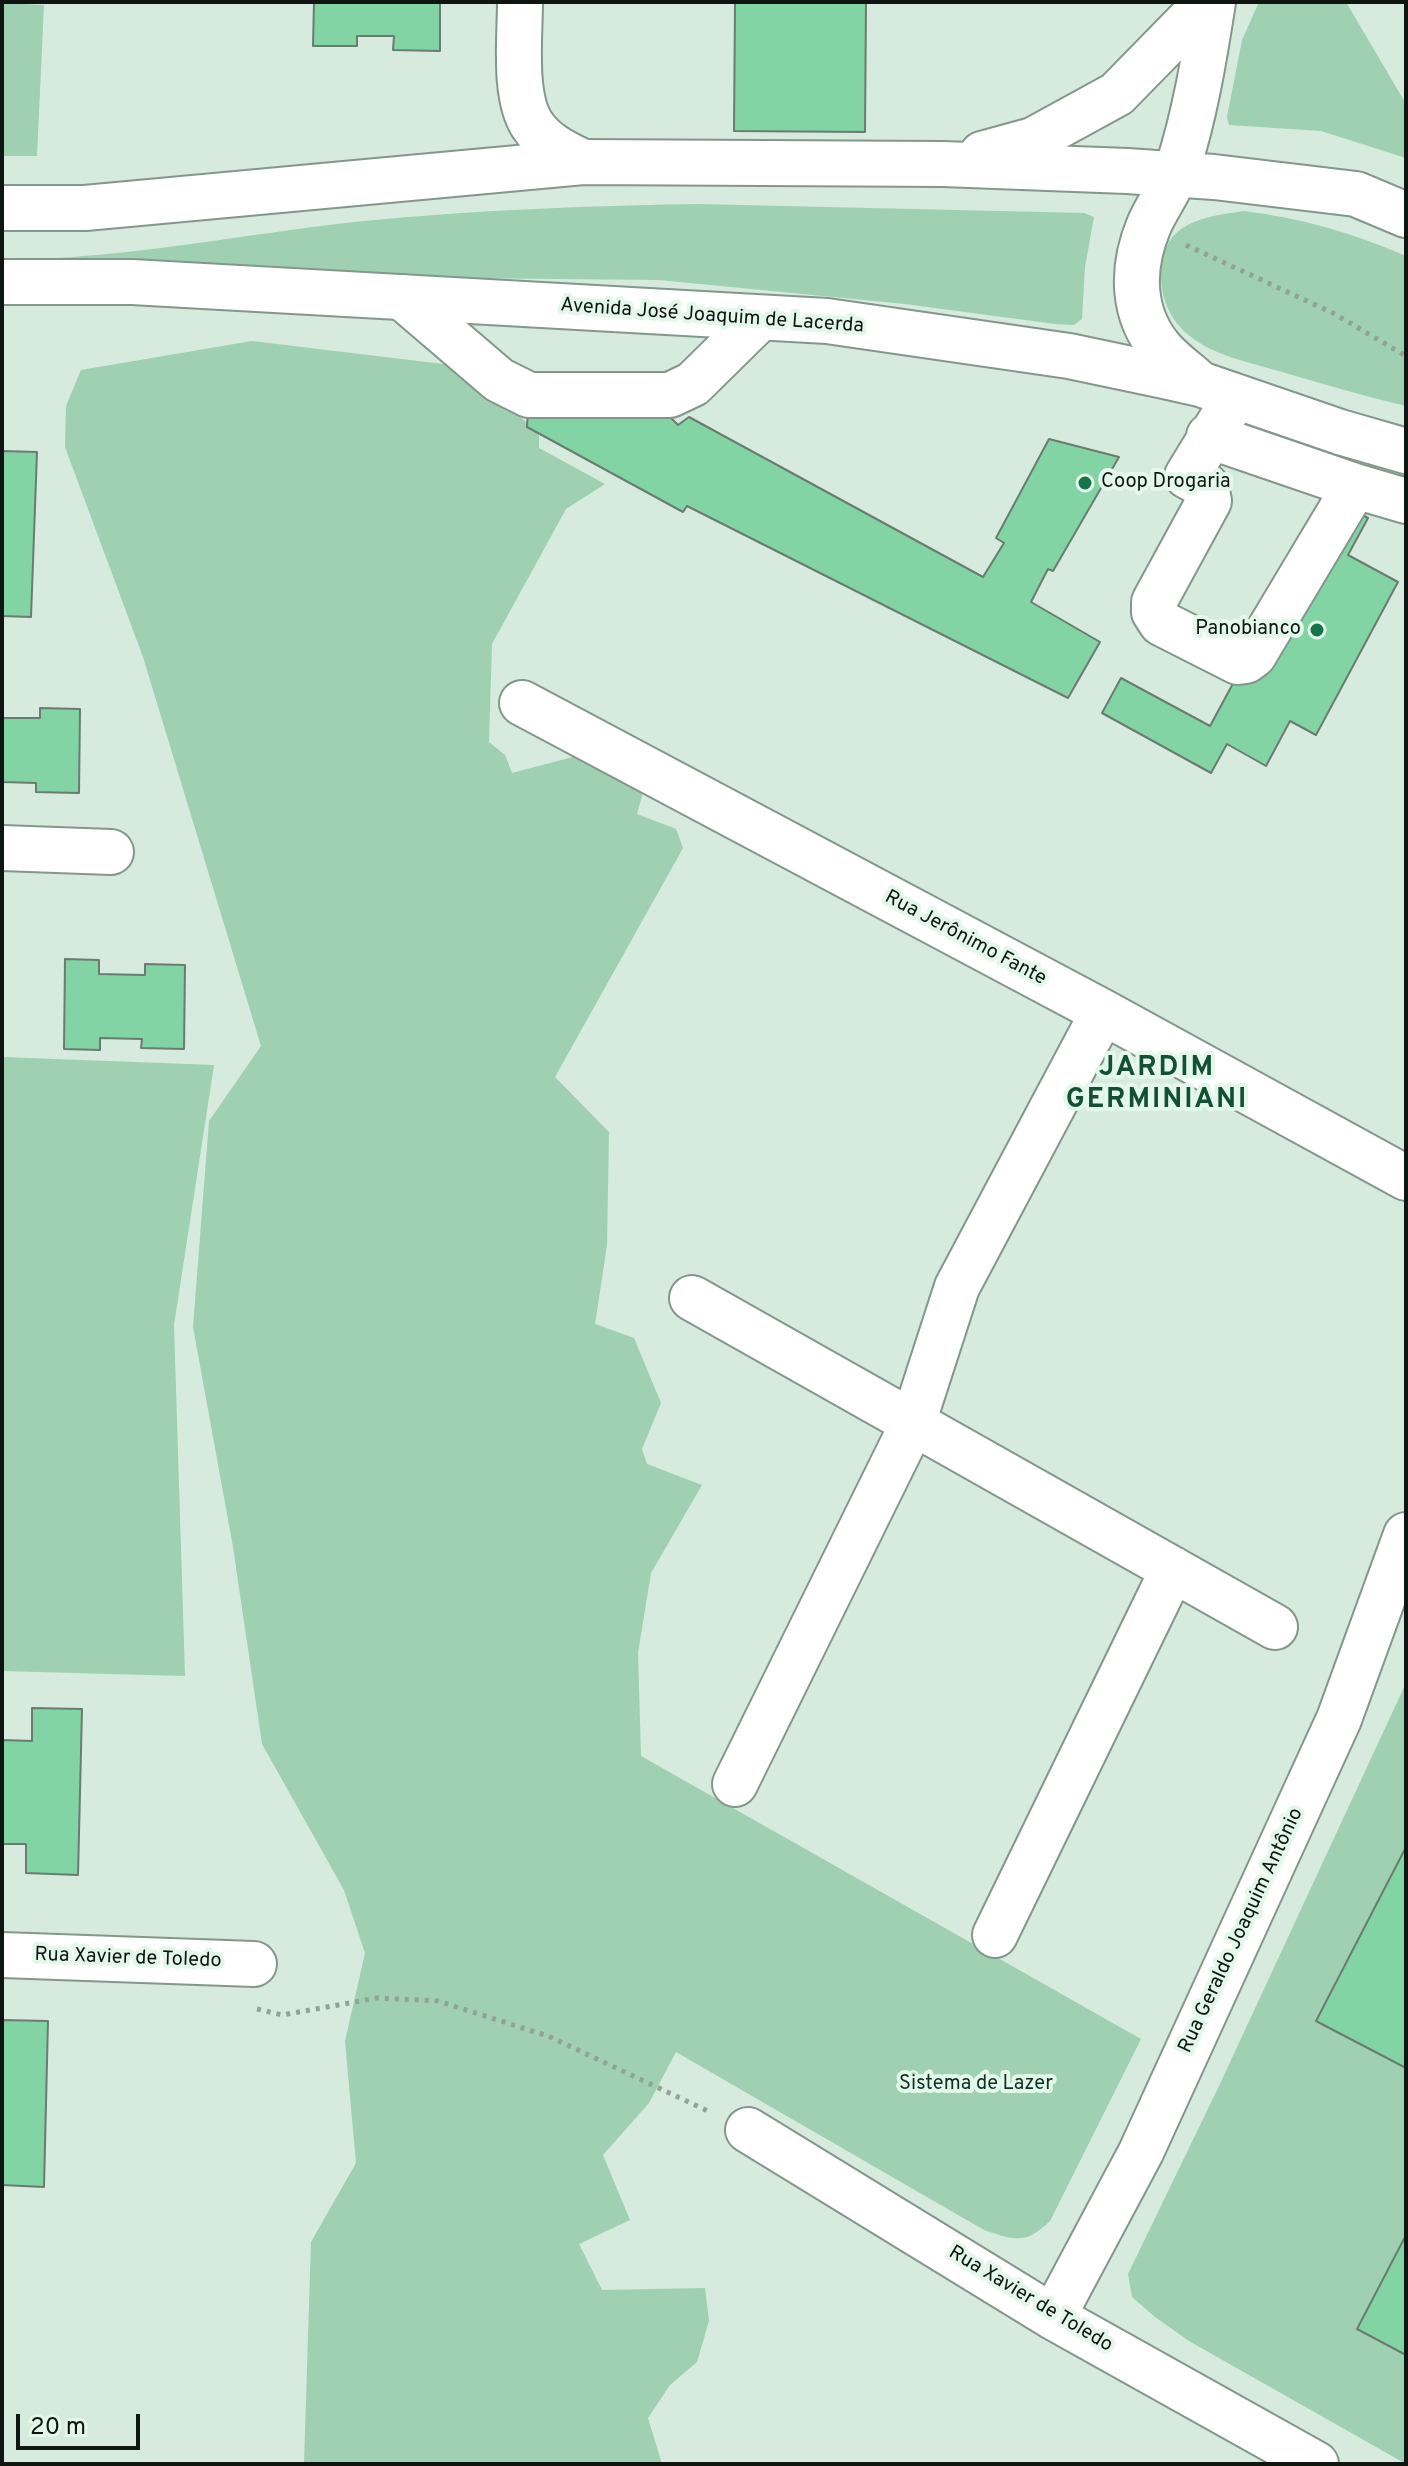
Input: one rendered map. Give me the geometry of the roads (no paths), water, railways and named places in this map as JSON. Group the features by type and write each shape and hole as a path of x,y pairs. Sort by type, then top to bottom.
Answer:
{"street":[{"path":"520,2 524,108 532,126 548,142 560,152 583,162"},
{"path":"943,164 1033,140 1117,94 1210,2"},
{"path":"1210,2 1197,104 1175,175 1140,250 1135,280 1138,302 1147,328 1164,352 1217,390 1209,436 1187,476 1206,486 1209,501 1154,602 1154,612 1161,623 1238,662 1246,661 1254,655 1355,486"},
{"path":"2,208 85,208 583,162 943,164 1175,175 1356,194 1406,215"},
{"name":"Avenida José Joaquim de Lacerda","path":"2,282 132,282 827,321 1069,356 1217,390 1406,451"},
{"path":"402,297 499,380 529,395 670,395 693,384 760,318"},
{"path":"1340,432 1406,429"},
{"path":"1209,436 1406,501"},
{"name":"Rua Jerônimo Fante","path":"522,703 1103,1012 1406,1178"},
{"path":"2,848 111,852"},
{"path":"735,1784 913,1423 957,1287 1103,1012"},
{"path":"692,1298 1275,1627"},
{"name":"Rua Geraldo Joaquim Antônio","path":"1053,2317 1141,2152 1339,1719 1406,1535"},
{"path":"995,1935 1173,1569"},
{"name":"Rua Xavier de Toledo","path":"2,1955 254,1964"},
{"name":"Rua Xavier de Toledo","path":"748,2130 1053,2317 1316,2464"}],"place":[{"name":"Coop Drogaria","path":"1085,483"},
{"name":"Panobianco","path":"1317,630"}],"district":[{"name":"JARDIM GERMINIANI","path":"1157,1085"}],"park label":[{"name":"Sistema de Lazer","path":"976,2085"}]}
